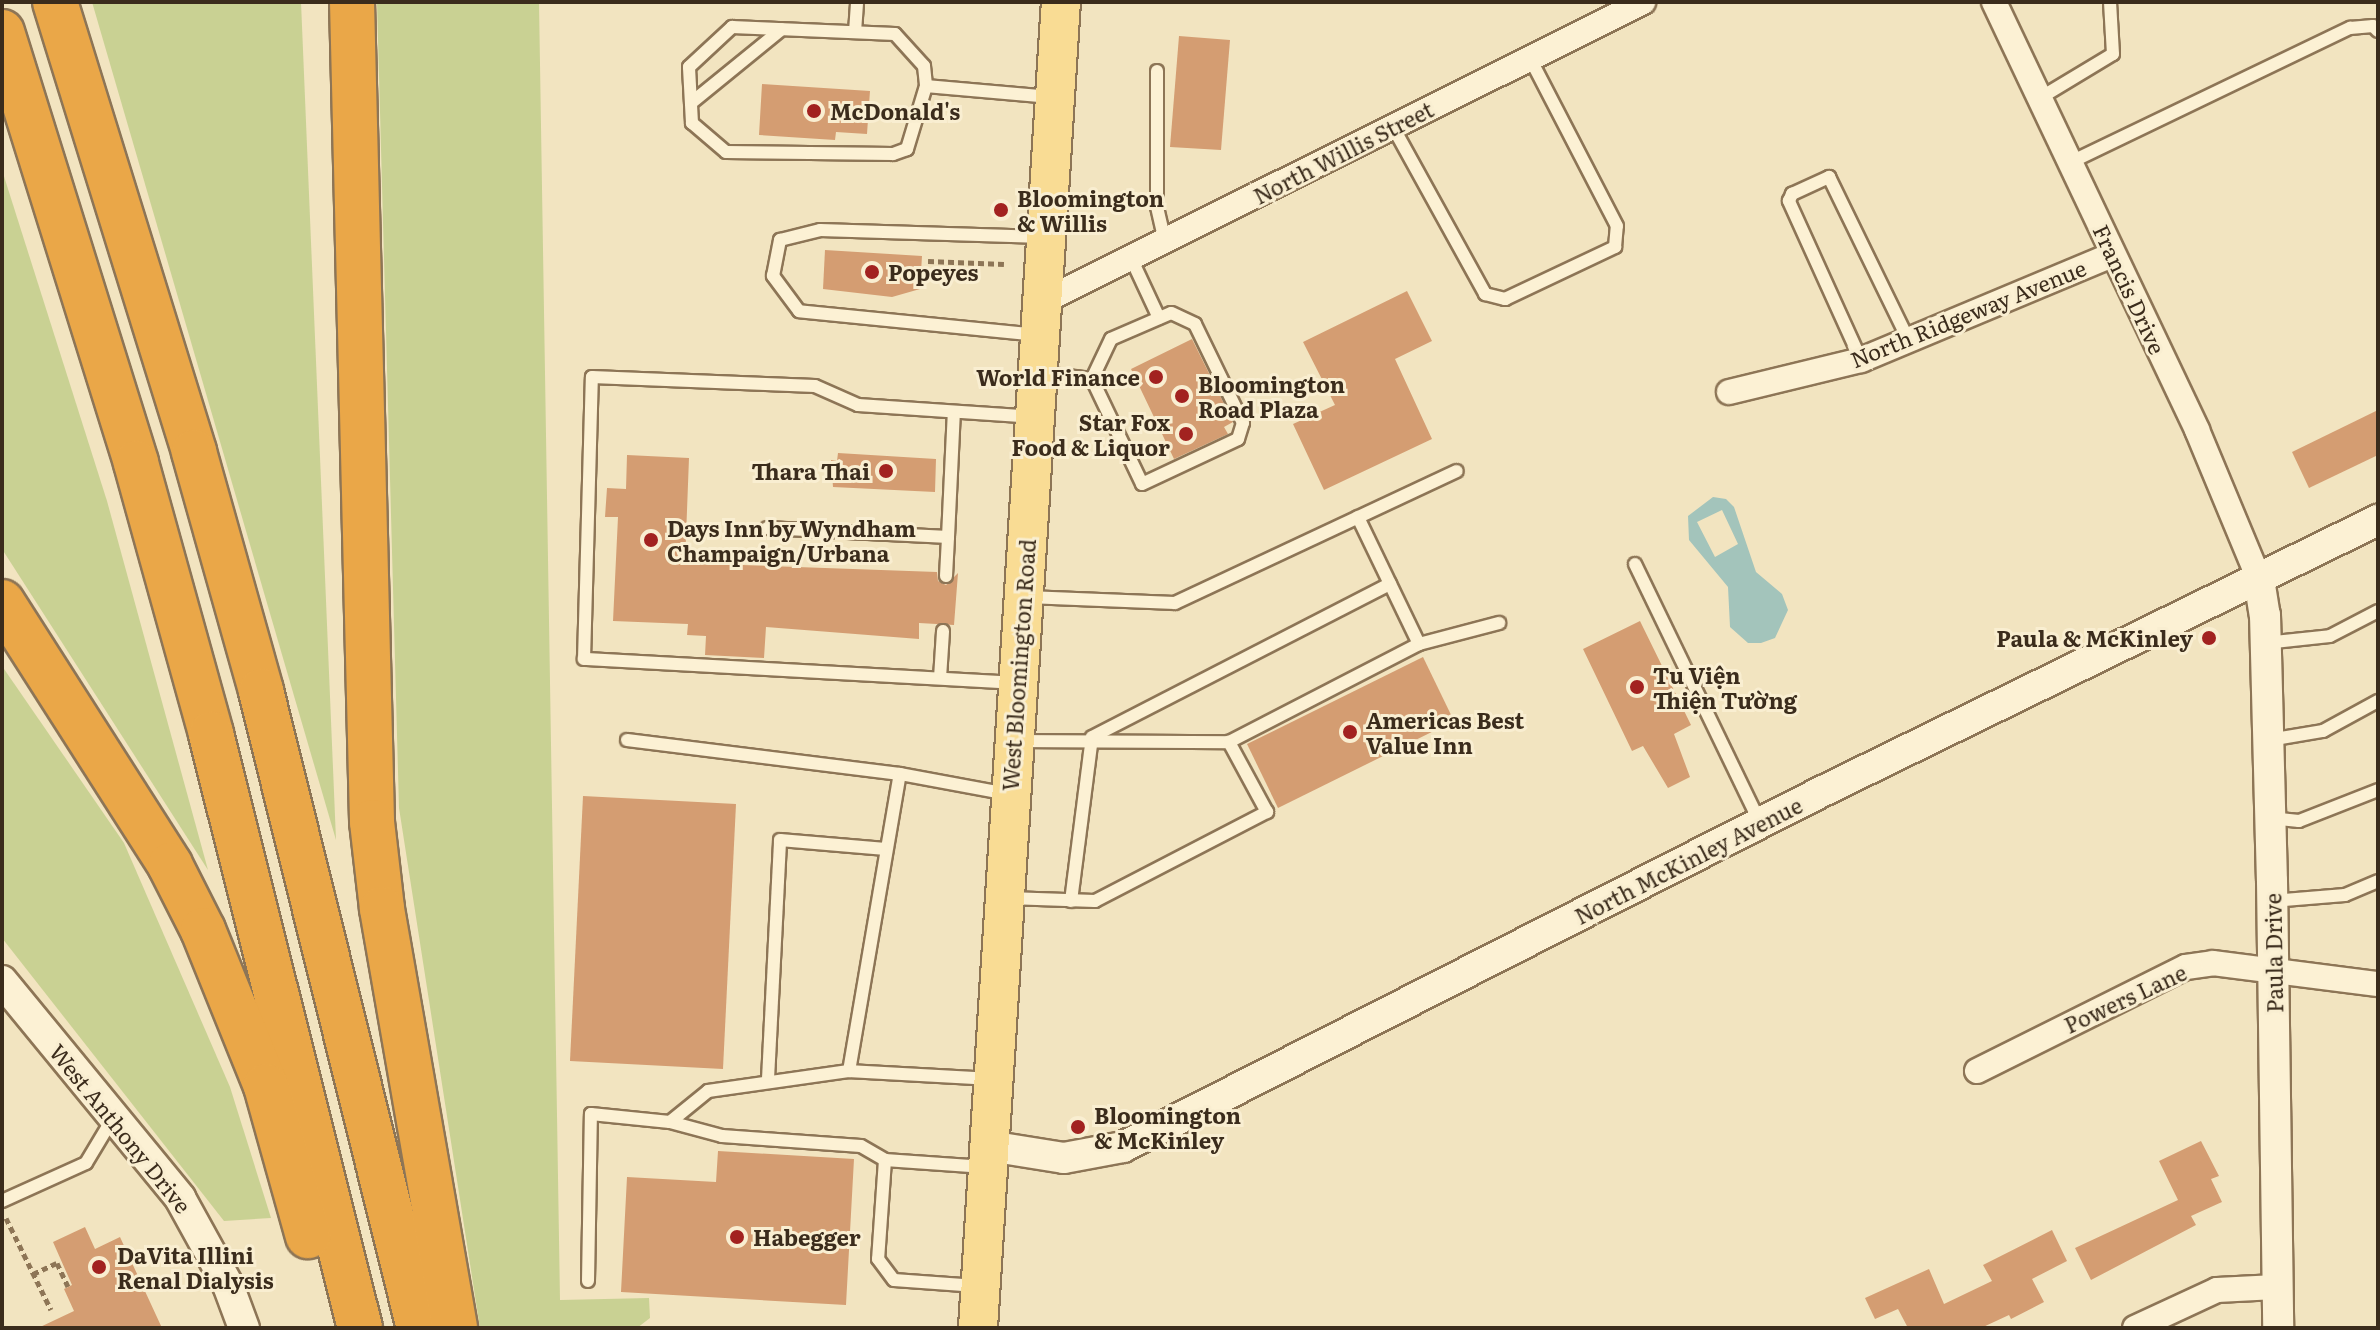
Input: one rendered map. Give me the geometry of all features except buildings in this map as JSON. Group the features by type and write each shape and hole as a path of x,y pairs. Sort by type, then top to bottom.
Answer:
{"highway":[{"path":"55,2 194,452 261,691 342,1000 419,1328"},
{"path":"352,2 372,822 382,909 455,1328"},
{"path":"2,32 118,402 211,734 360,1328"},
{"path":"2,602 170,865 203,930 266,1086 330,1328"}],"main road":[{"name":"West Bloomington Road","path":"978,1328 1005,898 1008,794 1015,741 1061,2"}],"street":[{"name":"North Willis Street","path":"1041,318 1131,258 1643,2"},
{"name":"Francis Drive","path":"1994,2 2197,430 2259,579"},
{"name":"North Ridgeway Avenue","path":"1729,392 1861,360 2112,255"},
{"name":"North McKinley Avenue","path":"988,1157 1064,1158 1123,1147 1760,823 2378,520"},
{"name":"Paula Drive","path":"2259,579 2265,643 2270,818 2278,1328"},
{"name":"Powers Lane","path":"1977,1071 2186,967 2213,963 2378,984"},
{"name":"West Anthony Drive","path":"2,981 200,1228 244,1328"},
{"path":"2135,1328 2204,1294 2276,1287"}],"lane":[{"path":"855,32 857,2"},
{"path":"2040,98 2113,54 2110,2"},
{"path":"2071,162 2350,28 2373,26 2378,31"},
{"path":"732,27 855,32 895,34 924,66 926,86 907,149 893,154 726,152 692,123 689,67 732,27"},
{"path":"691,103 782,29"},
{"path":"1393,127 1485,294 1505,299 1615,247 1617,226 1530,58"},
{"path":"1157,71 1157,207 1165,241"},
{"path":"926,86 1054,97"},
{"path":"1861,360 1789,201 1792,194 1829,177 1909,341"},
{"path":"1041,318 799,311 773,276 780,240 820,230 1046,237"},
{"path":"1131,258 1159,318"},
{"path":"1171,313 1195,324 1243,423 1238,439 1142,484 1092,379 1111,339 1171,313"},
{"path":"1039,372 1092,379"},
{"path":"1018,683 584,659 592,377 815,386 858,405 1035,417"},
{"path":"946,576 954,412"},
{"path":"1024,597 1175,603 1457,471"},
{"path":"1358,517 1419,644"},
{"path":"767,528 948,537"},
{"path":"1635,564 1760,823"},
{"path":"1092,737 1390,584"},
{"path":"2265,643 2330,636 2378,611"},
{"path":"1015,741 1092,737 1229,742 1419,644 1499,623"},
{"path":"940,678 943,631"},
{"path":"2268,741 2323,731 2378,701"},
{"path":"1071,901 1092,737"},
{"path":"627,740 900,774 1008,794"},
{"path":"1005,898 1095,901 1267,812 1229,742"},
{"path":"849,1071 900,774"},
{"path":"2270,818 2299,821 2378,790"},
{"path":"768,1079 780,840 886,849"},
{"path":"2272,901 2345,895 2378,881"},
{"path":"670,1122 708,1091 768,1079 849,1071 993,1079"},
{"path":"588,1281 591,1114 670,1122 722,1136 861,1146 885,1160 988,1157"},
{"path":"2,1201 86,1163 113,1116"},
{"path":"885,1160 878,1259 894,1280 980,1286"}],"path":[{"path":"928,261 1004,264"},
{"path":"2,1210 51,1310"},
{"path":"33,1274 57,1263 68,1287"}],"green space":[{"path":"92,2 301,2 336,840"},
{"path":"377,2 539,2 560,1300 649,1298 650,1318 637,1328 480,1328 399,808"},
{"path":"2,170 107,501 208,870 2,549"},
{"path":"2,666 124,843 230,1087 271,1218 224,1221 2,938"}],"water":[{"path":"1713,497 1726,499 1734,507 1756,572 1782,594 1788,610 1775,638 1748,643 1730,627 1728,587 1689,540 1688,516","holes":["1722,510 1738,544 1715,557 1697,522"]}],"place":[{"name":"McDonald's","path":"814,111"},
{"name":"Bloomington & Willis","path":"1001,210"},
{"name":"Popeyes","path":"872,272"},
{"name":"World Finance","path":"1156,377"},
{"name":"Bloomington Road Plaza","path":"1182,396"},
{"name":"Star Fox Food & Liquor","path":"1186,434"},
{"name":"Thara Thai","path":"886,471"},
{"name":"Days Inn by Wyndham Champaign/Urbana","path":"651,540"},
{"name":"Paula & McKinley","path":"2209,638"},
{"name":"Tu Viện Thiện Tường","path":"1637,687"},
{"name":"Americas Best Value Inn","path":"1350,732"},
{"name":"Bloomington & McKinley","path":"1078,1127"},
{"name":"Habegger","path":"737,1237"},
{"name":"DaVita Illini Renal Dialysis","path":"99,1267"}]}
